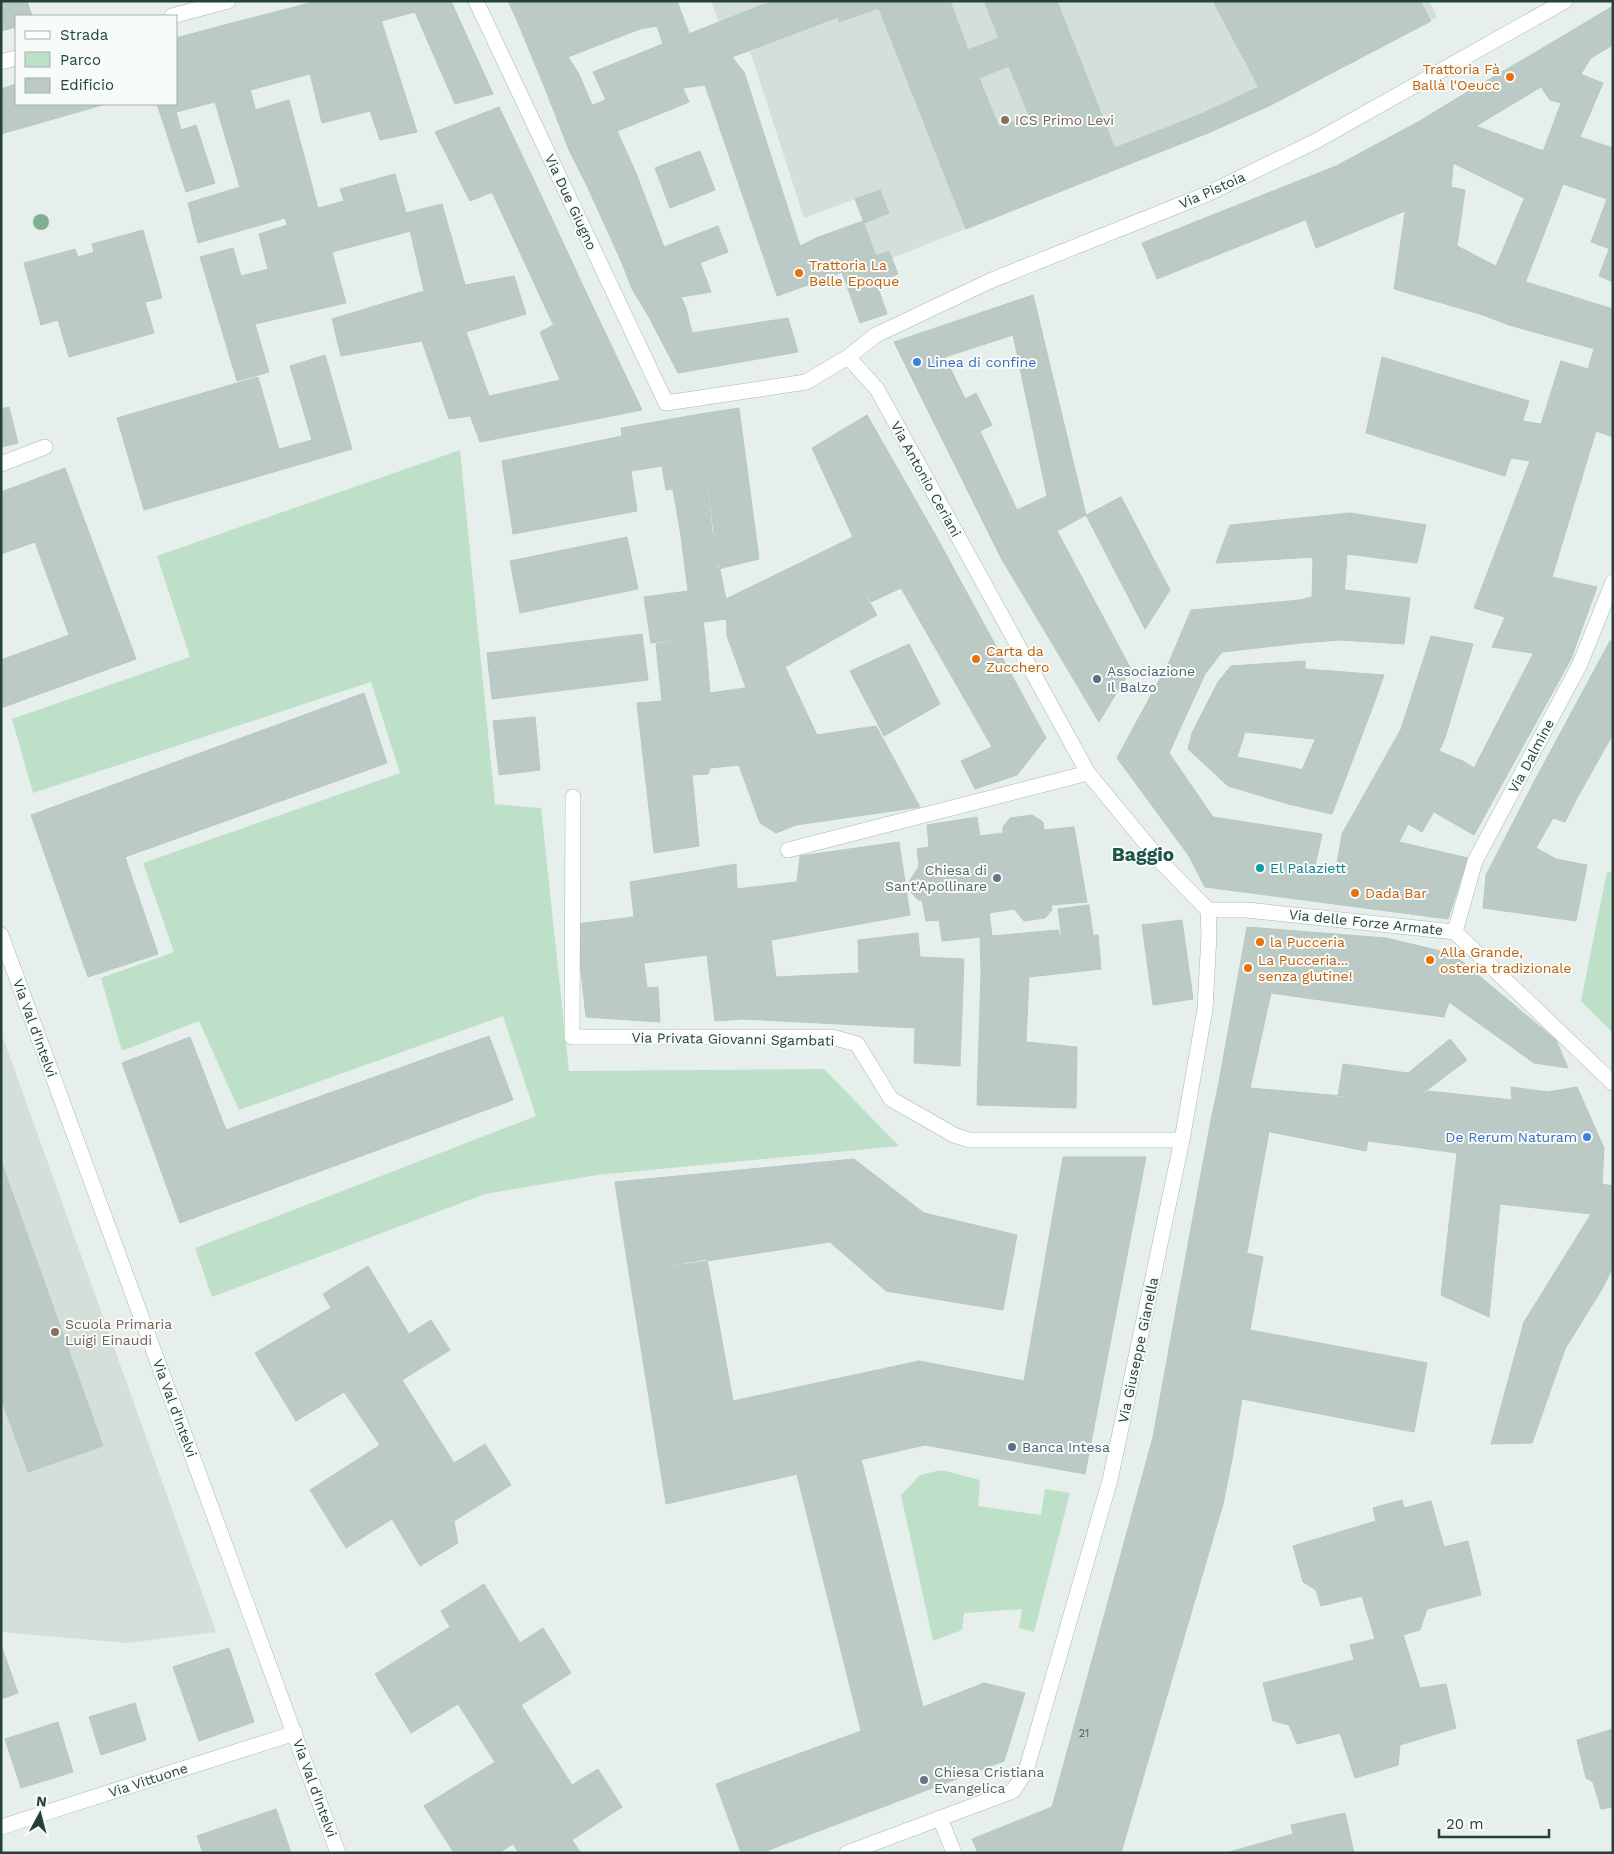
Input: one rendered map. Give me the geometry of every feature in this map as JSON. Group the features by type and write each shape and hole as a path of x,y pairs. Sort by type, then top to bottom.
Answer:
{"street":[{"path":"176,15 228,1"},
{"name":"Via Due Giugno","path":"476,1 666,403 806,382 848,357"},
{"name":"Via Pistoia","path":"848,357 876,335 992,280 1207,194 1316,141 1565,1"},
{"path":"1,62 15,58"},
{"name":"Via Antonio Ceriani","path":"848,357 877,389 1088,773 1163,864 1208,910"},
{"path":"1,464 45,447"},
{"name":"Via Dalmine","path":"1455,932 1475,860 1580,664 1613,582"},
{"path":"788,850 1088,773"},
{"name":"Via Privata Giovanni Sgambati","path":"573,797 572,1037 832,1037 857,1044 891,1099 954,1135 969,1140 1182,1140"},
{"name":"Via delle Forze Armate","path":"1208,910 1247,910 1455,932 1613,1083"},
{"name":"Via Giuseppe Gianella","path":"847,1853 1013,1791 1026,1771 1110,1480 1182,1140 1205,1009 1209,935 1208,910"},
{"name":"Via Val d'Intelvi","path":"1,935 338,1853"},
{"name":"Via Vittuone","path":"1,1827 295,1733"},
{"path":"940,1818 954,1853"}],"shaded area":[{"name":"ICS Primo Levi","path":"711,1 1429,1 1437,17 1269,106 1208,133 892,258 889,251 876,256 864,223 889,213 880,190 804,218 750,51 732,57"},
{"name":"Scuola Primaria Luigi Einaudi","path":"1,1032 216,1632 127,1643 1,1632"}],"green space":[{"path":"460,450 495,804 541,808 569,1071 824,1069 899,1146 597,1175 485,1194 212,1297 195,1248 536,1116 503,1016 239,1110 199,1021 122,1051 101,978 174,952 143,863 400,773 371,682 33,793 12,719 190,657 157,556"},
{"path":"1607,872 1613,873 1613,1033 1581,1001"},
{"path":"941,1470 980,1480 978,1506 1041,1515 1045,1489 1070,1493 1034,1632 1019,1628 1022,1609 964,1613 962,1630 933,1641 901,1495 920,1475"}],"building":[{"path":"1,1 27,1 32,15 15,15 15,27 1,31"},
{"path":"315,1 375,1 417,132 380,140 370,111 322,123 294,7"},
{"path":"375,1 451,1 493,94 455,104 415,12 381,21"},
{"path":"508,1 567,1 516,18"},
{"path":"567,1 628,1 640,29 568,57 579,74 544,86 516,18"},
{"path":"628,1 677,1 689,33 663,44 657,26 640,29"},
{"path":"772,1 876,1 879,8 839,22 838,17 732,57 719,22"},
{"path":"876,1 950,1 968,50 999,38 984,1 1057,1 1122,167 966,229","holes":["1009,66 1029,115 999,127 979,78"]},
{"path":"1213,1 1285,1 1290,11 1309,1 1420,1 1431,21 1269,106"},
{"path":"1285,1 1309,1 1290,11"},
{"path":"1613,6 1613,45 1591,58 1581,74 1531,55"},
{"path":"294,7 310,74 250,90 232,23"},
{"path":"719,22 732,57 744,72 705,85 683,88 663,44"},
{"path":"232,23 285,218 198,243 188,203 240,187 215,102 176,112 181,130 196,125 215,183 186,192 157,105 178,105 178,37"},
{"path":"663,44 689,102 635,124 623,93 606,100 593,72"},
{"path":"1531,55 1603,83 1580,137 1563,184 1535,173 1561,103 1550,100 1541,87 1476,126 1459,97"},
{"path":"744,72 800,246 816,238 830,277 777,296 705,85"},
{"path":"579,74 592,105 557,119 544,86"},
{"path":"15,84 15,105 102,105 1,134 1,89"},
{"path":"1259,87 1269,106 1208,133 1122,167 1115,148 1201,114"},
{"path":"623,93 635,124 569,150 557,119"},
{"path":"1459,97 1476,126 1456,135 1451,187 1465,190 1457,246 1496,266 1483,315 1394,289 1418,122"},
{"path":"289,100 318,208 344,201 340,189 395,174 411,231 332,252 346,303 311,311 255,110"},
{"path":"499,107 532,176 470,201 435,132"},
{"path":"1418,122 1405,211 1316,248 1306,220 1350,202 1336,166"},
{"path":"1476,126 1543,151 1524,198 1453,163 1456,135"},
{"path":"617,131 636,173 588,188 569,150"},
{"path":"1580,137 1613,148 1613,250 1591,242 1607,199 1563,184"},
{"path":"700,151 715,190 670,208 655,168"},
{"path":"1336,166 1350,202 1157,279 1142,243"},
{"path":"636,173 664,247 622,263 588,188"},
{"path":"1535,173 1563,184 1509,325 1483,315 1496,266"},
{"path":"532,176 592,305 553,324 492,192"},
{"path":"880,190 889,213 864,223 855,199"},
{"path":"442,204 465,285 514,276 526,314 466,332 489,396 560,380 540,332 592,305 642,410 480,442 424,291 406,213"},
{"path":"863,221 876,256 889,251 898,274 876,282 887,314 860,323 842,272 830,277 816,238"},
{"path":"287,225 311,311 255,324 269,372 237,381 200,257 233,248 241,276 268,269 259,234"},
{"path":"718,226 728,252 632,289 622,263"},
{"path":"143,230 162,298 145,302 154,333 69,357 58,320 41,325 24,263 75,249 78,257 94,252 92,244"},
{"path":"1609,249 1613,250 1613,282 1599,276"},
{"path":"700,262 711,292 681,297 686,308 649,317 632,289"},
{"path":"1526,282 1613,309 1613,354 1509,325"},
{"path":"424,291 470,416 449,419 422,341 341,356 332,319"},
{"path":"1033,295 1086,515 1001,558 894,342","holes":["1013,335 1047,496 1017,510 980,431 992,425 976,393 965,399 945,357"]},
{"path":"686,308 692,333 788,318 798,352 678,373 649,317"},
{"path":"1594,349 1613,354 1613,437 1596,431 1552,577 1597,587 1571,659 1492,647 1505,617 1474,608 1530,461 1511,458 1523,421 1541,424 1561,361 1588,369"},
{"path":"325,355 352,449 144,510 117,418 258,377 279,449 312,440 290,366"},
{"path":"1382,357 1529,401 1505,476 1366,433"},
{"path":"9,407 18,443 1,447 1,409"},
{"path":"739,408 759,559 718,569 700,414"},
{"path":"700,414 712,531 681,536 673,489 666,490 662,466 631,471 637,511 513,534 502,461 622,436 621,428"},
{"path":"867,415 936,536 855,578 877,615 785,667 817,735 876,726 920,807 796,825 727,636 726,599 853,537 812,448"},
{"path":"65,468 136,659 1,708 1,660 69,635 35,542 1,554 1,492"},
{"path":"1121,497 1170,590 1145,629 1086,515"},
{"path":"1350,513 1341,640 1301,643 1300,600 1312,597 1313,557 1216,563 1230,525"},
{"path":"1350,513 1426,525 1417,563 1347,554"},
{"path":"712,531 726,599 727,619 703,622 705,635 651,643 644,597 688,591 681,536"},
{"path":"1057,531 1131,669 1099,722 1001,558"},
{"path":"936,536 1046,738 1017,775 975,789 961,761 992,747 901,588 871,602 855,578"},
{"path":"627,537 638,589 520,613 510,561"},
{"path":"1345,590 1410,598 1404,644 1341,640"},
{"path":"1300,600 1301,643 1222,652 1205,674 1170,660 1191,610"},
{"path":"642,634 648,680 492,699 487,653"},
{"path":"705,635 710,693 745,688 796,825 776,833 760,823 739,765 710,768 708,774 692,775 699,846 654,853 637,703 662,701 656,644"},
{"path":"1431,636 1473,644 1445,738 1401,729"},
{"path":"1610,641 1613,642 1613,734 1576,800 1535,780"},
{"path":"909,644 940,704 884,736 850,671"},
{"path":"1533,654 1571,659 1474,835 1434,812 1463,761 1474,768"},
{"path":"1170,660 1205,674 1169,753 1213,817 1189,856 1117,758"},
{"path":"1305,661 1306,707 1257,699 1218,682 1231,666"},
{"path":"1305,669 1384,675 1373,706 1328,710 1306,707"},
{"path":"1218,682 1257,699 1328,710 1314,739 1245,732 1237,757 1192,733"},
{"path":"364,693 387,763 125,857 158,954 88,977 31,815"},
{"path":"1373,706 1332,814 1288,804 1296,768 1302,770 1328,710"},
{"path":"535,717 540,770 499,775 493,721"},
{"path":"1401,729 1445,738 1439,751 1463,761 1422,832 1408,824 1399,842 1342,834"},
{"path":"1192,733 1237,757 1296,768 1288,804 1228,786 1188,749"},
{"path":"1535,780 1576,800 1565,822 1553,818 1536,848 1556,859 1587,865 1576,921 1483,908 1486,875"},
{"name":"Chiesa di Sant'Apollinare","path":"1032,815 1043,822 1044,830 1074,827 1087,902 1051,905 1052,910 1045,918 1024,921 1014,909 989,913 992,936 942,941 939,920 926,921 922,900 918,900 911,892 909,882 919,866 917,849 929,847 927,825 977,817 980,836 1003,833 1003,827 1010,818"},
{"name":"El Palaziett","path":"1213,817 1322,834 1315,866 1336,869 1342,834 1399,842 1468,858 1448,919 1205,887 1189,856"},
{"path":"899,842 910,915 771,940 776,977 859,973 858,940 918,933 920,957 964,959 960,1066 914,1063 915,1028 743,1019 736,889 797,882 800,856"},
{"path":"736,864 743,1019 715,1021 707,955 644,963 647,988 658,987 660,1022 586,1017 576,924 634,917 630,882"},
{"path":"1089,905 1093,935 1062,939 1058,909"},
{"path":"1182,920 1193,999 1153,1005 1142,925"},
{"path":"1247,927 1386,938 1377,1008 1271,993 1250,1088 1219,1082"},
{"path":"1058,930 1062,939 1098,935 1101,969 1029,977 1026,1042 1077,1047 1076,1108 977,1105 981,973 980,937"},
{"path":"1386,938 1453,954 1449,1002 1444,1017 1377,1008"},
{"path":"1453,954 1556,1040 1568,1068 1534,1063 1449,1002"},
{"path":"489,1036 513,1100 180,1223 122,1063 190,1037 226,1130"},
{"path":"1450,1039 1467,1060 1411,1102 1338,1097 1343,1064 1408,1073"},
{"path":"1219,1082 1250,1088 1411,1102 1428,1091 1421,1148 1368,1141 1366,1151 1211,1120"},
{"path":"1511,1087 1548,1092 1577,1087 1604,1148 1602,1184 1591,1214 1500,1204 1489,1317 1441,1295 1457,1153 1421,1148 1428,1091 1512,1100"},
{"path":"1211,1120 1269,1131 1247,1252 1189,1239"},
{"path":"1063,1157 1146,1157 1085,1474 925,1445 919,1361 1024,1381"},
{"path":"854,1159 924,1213 1017,1235 1003,1310 886,1291 830,1242 629,1273 615,1182"},
{"path":"1,1161 103,1446 28,1472 1,1398"},
{"path":"1602,1184 1613,1186 1613,1267 1602,1289 1565,1349 1532,1443 1491,1444 1524,1322 1591,1214"},
{"path":"1189,1239 1263,1257 1250,1330 1427,1363 1414,1432 1242,1399 1233,1454 1153,1437"},
{"path":"707,1259 733,1401 919,1361 925,1445 666,1504 629,1273"},
{"path":"368,1266 409,1334 431,1320 450,1350 402,1380 454,1463 485,1444 511,1485 454,1521 458,1543 420,1566 392,1519 346,1548 310,1490 380,1445 344,1392 296,1421 255,1353 331,1308 323,1294"},
{"path":"1153,1437 1233,1454 1223,1504 1121,1853 978,1853 972,1839 1052,1807"},
{"path":"861,1459 923,1707 984,1683 1025,1693 1004,1761 761,1853 741,1853 716,1784 861,1731 797,1475"},
{"path":"1402,1500 1404,1508 1431,1501 1444,1547 1468,1541 1481,1595 1427,1609 1420,1630 1403,1635 1420,1688 1446,1684 1456,1728 1400,1745 1398,1765 1355,1778 1340,1733 1297,1744 1289,1725 1273,1721 1263,1683 1354,1660 1350,1645 1375,1639 1362,1596 1321,1606 1316,1590 1303,1582 1293,1546 1376,1521 1373,1508"},
{"path":"484,1584 520,1643 543,1628 571,1673 521,1705 572,1785 598,1769 622,1807 572,1840 581,1853 519,1853 513,1844 499,1853 454,1853 424,1806 495,1762 458,1704 411,1733 375,1674 450,1627 441,1611"},
{"path":"1,1645 18,1693 1,1699"},
{"path":"229,1648 254,1722 199,1741 173,1667"},
{"path":"135,1703 146,1740 101,1755 89,1717"},
{"path":"58,1722 73,1772 21,1788 5,1739"},
{"path":"1613,1729 1613,1807 1601,1809 1593,1782 1586,1778 1577,1740"},
{"path":"276,1809 291,1853 203,1853 197,1836"},
{"path":"1345,1813 1354,1853 1226,1853 1293,1834 1291,1825"}],"place":[{"name":"Trattoria Fà Ballà l'Oeucc","path":"1510,77"},
{"name":"ICS Primo Levi","path":"1005,120"},
{"name":"Trattoria La Belle Epoque","path":"799,273"},
{"name":"Linea di confine","path":"917,362"},
{"name":"Carta da Zucchero","path":"976,659"},
{"name":"Associazione Il Balzo","path":"1097,679"},
{"name":"El Palaziett","path":"1260,868"},
{"name":"Chiesa di Sant'Apollinare","path":"997,878"},
{"name":"Dada Bar","path":"1355,893"},
{"name":"la Pucceria","path":"1260,942"},
{"name":"Alla Grande, osteria tradizionale","path":"1430,960"},
{"name":"La Pucceria... senza glutine!","path":"1248,968"},
{"name":"De Rerum Naturam","path":"1587,1137"},
{"name":"Scuola Primaria Luigi Einaudi","path":"55,1332"},
{"name":"Banca Intesa","path":"1012,1447"},
{"name":"Chiesa Cristiana Evangelica","path":"924,1780"}],"district":[{"name":"Baggio","path":"1143,854"}]}
